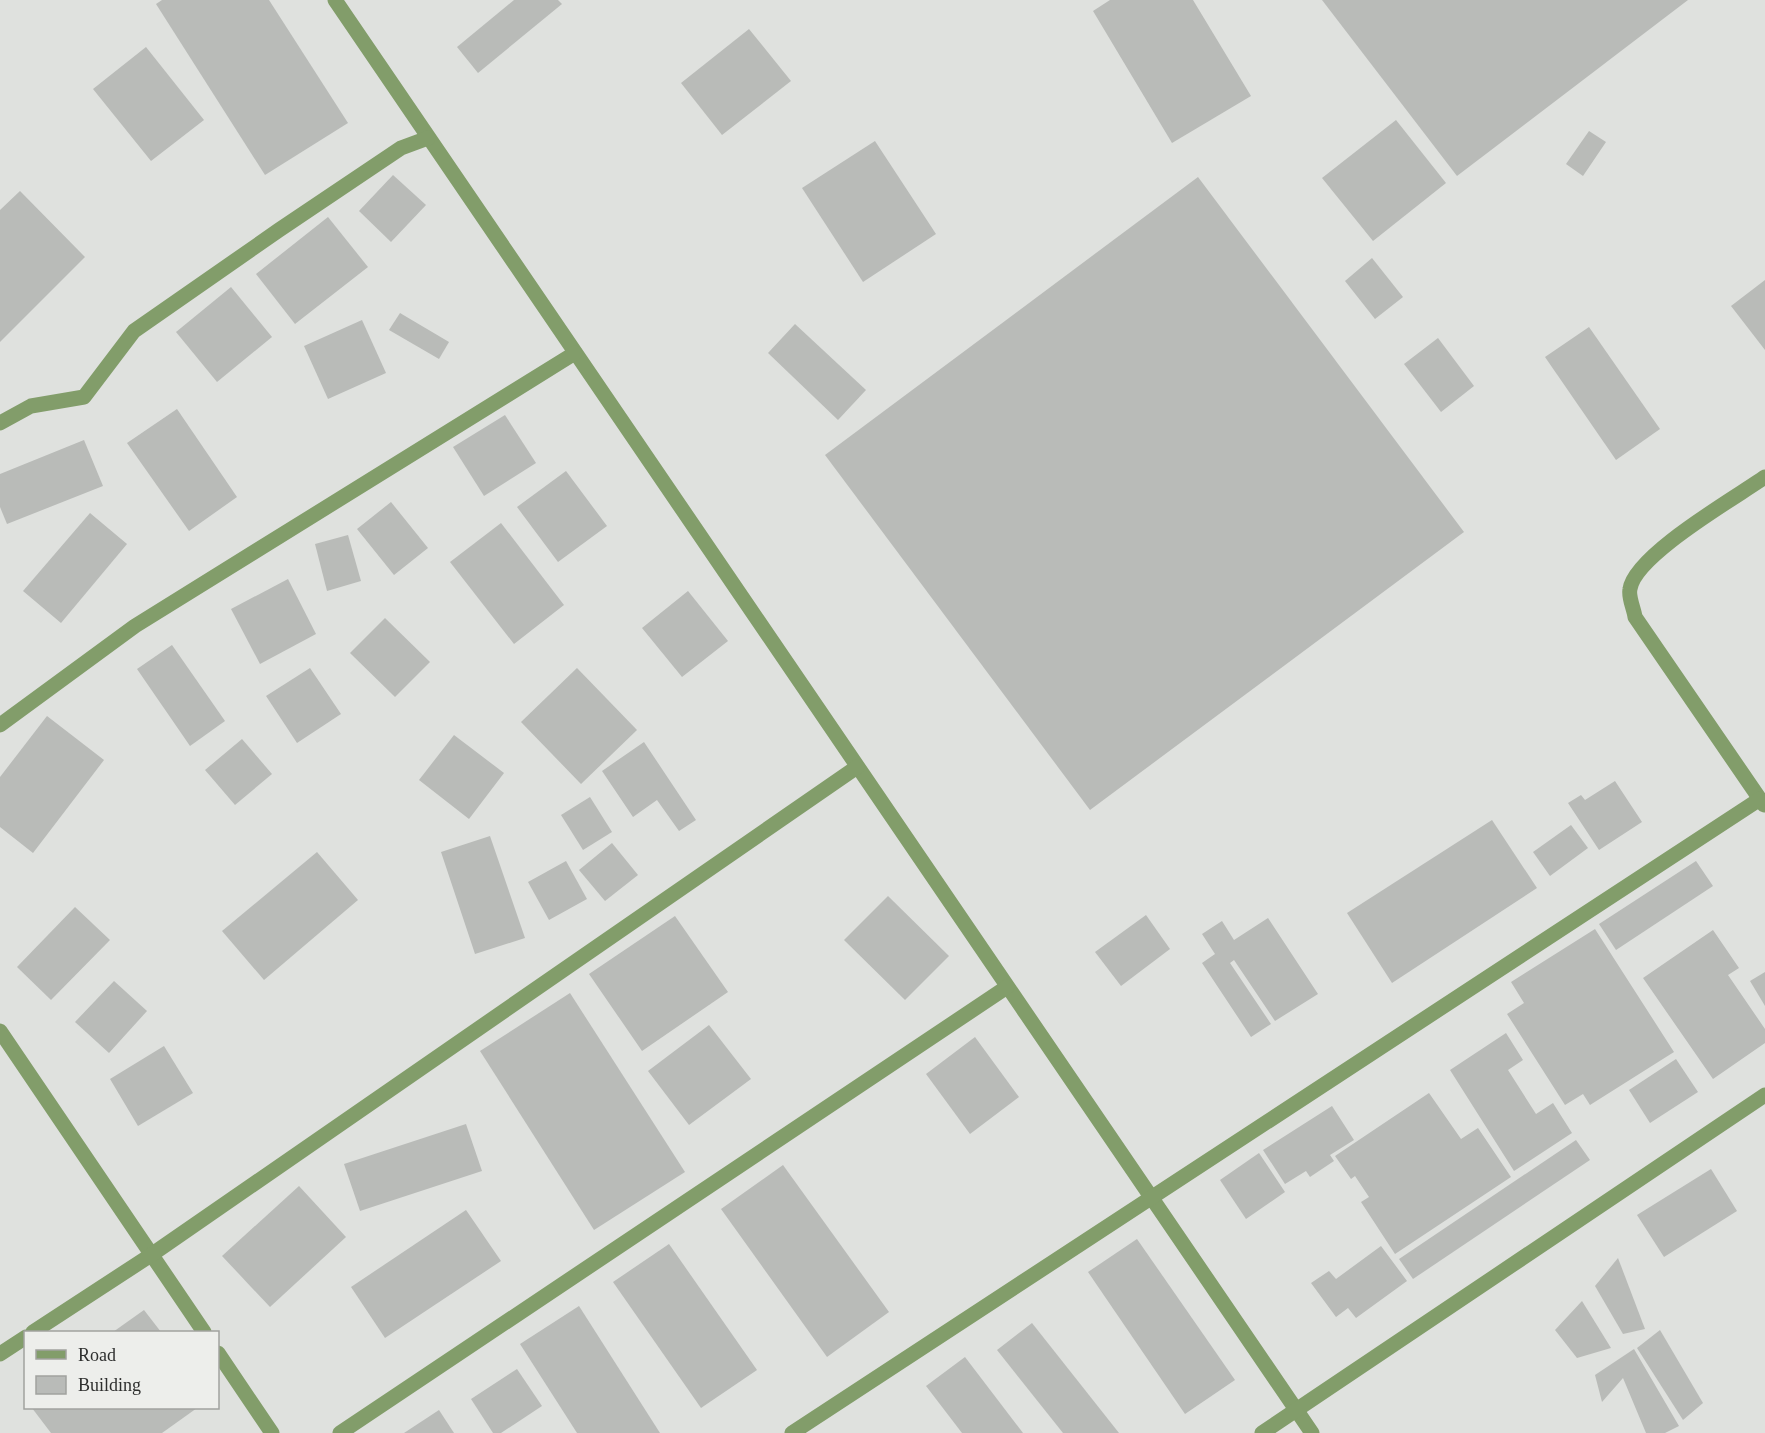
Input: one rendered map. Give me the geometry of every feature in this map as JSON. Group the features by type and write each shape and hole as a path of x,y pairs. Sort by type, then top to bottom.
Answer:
{"street":[{"path":"335,0 1312,1433"},
{"path":"0,423 31,406 84,397 134,331 401,148 428,138"},
{"path":"0,725 135,626 575,353"},
{"path":"792,1433 1150,1198 1762,803 1635,617 1629,590 1638,570 1667,544 1765,477"},
{"path":"35,1331 151,1255 857,767"},
{"path":"340,1433 1007,987"},
{"path":"0,1031 203,1331"},
{"path":"1262,1433 1765,1095"},
{"path":"0,1354 24,1338"},
{"path":"219,1354 272,1433"}],"building":[{"path":"162,0 269,0 348,123 265,175 156,4"},
{"path":"514,0 558,0 562,4 478,73 457,47"},
{"path":"1110,0 1193,0 1251,96 1172,143 1093,11"},
{"path":"1322,0 1688,0 1457,176"},
{"path":"749,29 791,81 722,135 681,83"},
{"path":"146,47 204,120 151,161 93,89"},
{"path":"1396,120 1446,183 1373,241 1322,178"},
{"path":"1589,131 1606,142 1583,176 1566,164"},
{"path":"875,141 936,234 863,282 802,188"},
{"path":"393,175 426,205 391,242 359,211"},
{"path":"1198,177 1464,532 1090,810 825,455"},
{"path":"20,191 85,257 0,342 0,210"},
{"path":"328,217 368,267 295,324 256,274"},
{"path":"1372,258 1403,297 1375,319 1345,281"},
{"path":"1765,280 1765,350 1731,306"},
{"path":"231,287 272,337 217,382 176,332"},
{"path":"400,313 449,342 439,359 389,330"},
{"path":"362,320 386,373 328,399 304,346"},
{"path":"795,324 866,390 838,420 768,353"},
{"path":"1589,327 1660,429 1616,460 1545,357"},
{"path":"1438,338 1474,386 1441,412 1404,364"},
{"path":"177,409 237,497 189,531 127,443"},
{"path":"505,415 536,463 484,496 453,447"},
{"path":"84,440 103,486 7,524 0,507 0,474"},
{"path":"566,471 607,526 558,562 517,507"},
{"path":"391,502 428,548 394,575 357,529"},
{"path":"90,513 127,544 61,623 23,591"},
{"path":"501,523 564,605 514,644 450,562"},
{"path":"348,535 361,581 327,591 315,544"},
{"path":"288,579 316,634 260,664 231,609"},
{"path":"688,591 728,641 682,677 642,628"},
{"path":"385,618 430,662 395,697 350,653"},
{"path":"172,645 225,721 190,746 137,669"},
{"path":"310,668 341,714 297,743 266,696"},
{"path":"577,668 637,730 581,784 521,722"},
{"path":"47,716 104,760 33,853 0,827 0,777"},
{"path":"454,735 504,773 469,819 419,780"},
{"path":"242,739 272,774 235,805 205,770"},
{"path":"644,742 696,820 679,831 657,800 633,817 602,771"},
{"path":"1615,781 1642,822 1599,850 1568,803 1581,795 1585,800"},
{"path":"590,797 612,832 583,850 561,815"},
{"path":"1492,820 1537,888 1392,983 1347,913"},
{"path":"1571,825 1588,848 1550,876 1533,852"},
{"path":"490,836 525,938 475,954 441,852"},
{"path":"612,843 638,875 605,901 579,870"},
{"path":"317,852 358,900 264,980 222,931"},
{"path":"566,861 587,899 549,920 528,882"},
{"path":"1696,861 1713,886 1616,950 1599,924"},
{"path":"888,896 949,956 905,1000 844,940"},
{"path":"75,907 110,940 51,1000 17,967"},
{"path":"1146,915 1170,949 1121,986 1095,952"},
{"path":"675,916 728,992 642,1051 589,974"},
{"path":"1268,918 1318,994 1275,1021 1234,960 1230,963 1271,1024 1251,1037 1202,963 1215,954 1202,934 1222,921 1234,940"},
{"path":"1595,929 1674,1052 1590,1105 1583,1094 1565,1105 1507,1014 1524,1003 1511,982"},
{"path":"1713,930 1739,968 1728,975 1765,1029 1765,1043 1713,1079 1643,978"},
{"path":"1765,972 1765,1006 1750,981"},
{"path":"114,981 147,1011 109,1053 75,1022"},
{"path":"570,993 685,1172 594,1230 480,1051"},
{"path":"709,1025 751,1079 689,1125 648,1071"},
{"path":"1506,1033 1523,1060 1508,1070 1536,1114 1553,1103 1572,1133 1514,1171 1450,1070"},
{"path":"975,1037 1019,1097 970,1134 926,1074"},
{"path":"164,1046 193,1093 138,1126 110,1079"},
{"path":"1676,1059 1698,1092 1650,1123 1629,1090"},
{"path":"1429,1093 1461,1139 1478,1128 1511,1177 1395,1254 1361,1202 1369,1197 1355,1176 1351,1179 1335,1156"},
{"path":"1332,1106 1354,1140 1330,1155 1334,1161 1310,1177 1306,1171 1285,1184 1263,1150"},
{"path":"466,1124 482,1171 360,1211 344,1164"},
{"path":"1576,1140 1590,1160 1413,1279 1399,1259"},
{"path":"1259,1153 1285,1192 1246,1219 1220,1180"},
{"path":"783,1165 889,1312 827,1357 721,1209"},
{"path":"1711,1169 1737,1211 1664,1257 1637,1215"},
{"path":"299,1186 346,1237 270,1307 222,1256"},
{"path":"466,1210 501,1261 385,1338 351,1287"},
{"path":"1137,1239 1235,1380 1185,1414 1088,1272"},
{"path":"669,1244 757,1370 701,1408 613,1282"},
{"path":"1381,1246 1407,1281 1356,1318 1348,1308 1336,1317 1311,1283 1329,1271 1336,1279"},
{"path":"1618,1258 1645,1329 1623,1334 1595,1286"},
{"path":"1582,1301 1611,1348 1577,1358 1555,1330"},
{"path":"579,1306 660,1433 577,1433 520,1344"},
{"path":"144,1310 160,1331 114,1331"},
{"path":"1032,1323 1119,1433 1063,1433 997,1350"},
{"path":"1660,1330 1703,1403 1683,1420 1637,1348"},
{"path":"1634,1349 1679,1426 1665,1433 1646,1433 1623,1378 1602,1402 1595,1375"},
{"path":"965,1357 1023,1433 962,1433 926,1386"},
{"path":"517,1369 542,1406 501,1433 493,1433 471,1399"},
{"path":"33,1409 196,1409 162,1433 51,1433"},
{"path":"439,1410 454,1433 404,1433"}]}
